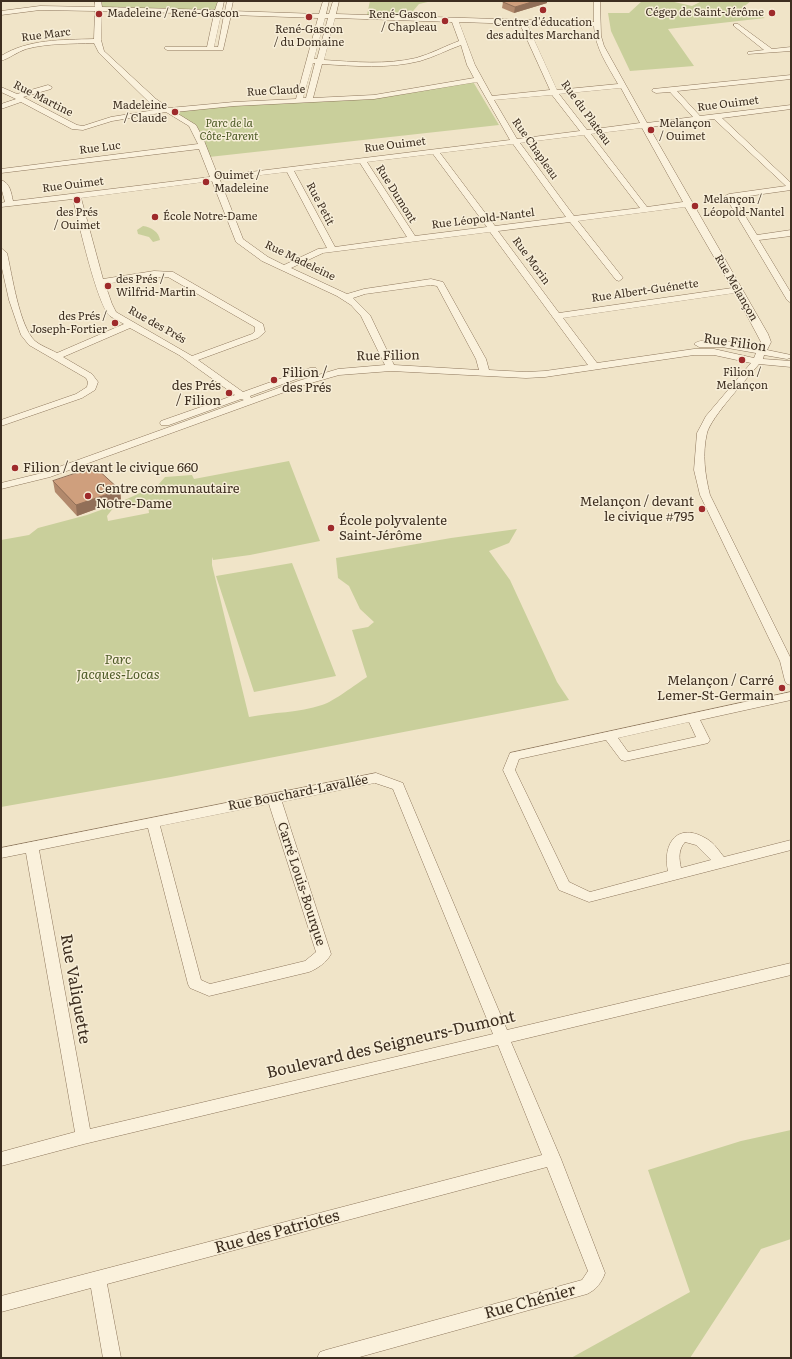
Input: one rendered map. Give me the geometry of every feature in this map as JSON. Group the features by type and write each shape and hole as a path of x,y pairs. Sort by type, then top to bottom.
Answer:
{"street":[{"path":"210,48 220,12 221,1"},
{"path":"167,48 221,48 230,1"},
{"path":"299,101 326,1"},
{"path":"309,100 336,1"},
{"name":"Rue Melançon","path":"597,1 601,46 688,204 763,334 766,342 760,356"},
{"path":"97,41 99,5"},
{"path":"1,13 40,8 99,5 228,13 598,24"},
{"name":"Rue Chapleau","path":"455,20 478,79 515,141 572,219 619,278"},
{"name":"Rue du Plateau","path":"523,22 554,92 645,209"},
{"path":"736,25 770,51"},
{"name":"Rue Marc","path":"1,59 18,49 49,43 97,41"},
{"name":"Rue Madeleine","path":"97,41 101,52 141,91 153,101 192,125 202,146 239,240 265,259 354,303 365,315 390,365"},
{"path":"310,61 376,64 399,63 421,58 463,42"},
{"path":"750,53 791,49"},
{"path":"656,91 791,76"},
{"name":"Rue Claude","path":"75,127 83,128 111,119 168,110 234,104 374,97 478,79"},
{"path":"489,98 623,86"},
{"path":"1,107 48,87"},
{"name":"Rue Martine","path":"1,89 75,127"},
{"path":"672,90 699,119"},
{"name":"Rue Ouimet","path":"1,205 584,132 791,108"},
{"path":"717,117 791,188"},
{"name":"Rue Luc","path":"1,171 202,146"},
{"name":"Rue Morin","path":"435,151 592,363"},
{"name":"Rue Dumont","path":"362,160 412,239"},
{"name":"Rue Petit","path":"289,169 332,250"},
{"path":"1,182 6,188 10,204"},
{"path":"791,188 729,196 754,238 787,286 791,300"},
{"name":"Rue des Prés","path":"76,196 99,282 106,304 113,314 192,359 242,394 250,402"},
{"name":"Rue Léopold-Nantel","path":"284,268 322,251 688,204"},
{"path":"754,238 791,232"},
{"path":"1,251 3,253 20,324 26,337 32,343 88,376 93,382 92,388 80,396 1,423"},
{"path":"99,282 154,274 170,274 260,326 260,332 255,336 192,359"},
{"path":"345,298 371,290 431,282 440,284 481,359 484,370"},
{"path":"1,288 11,287"},
{"name":"Rue Albert-Guénette","path":"557,316 737,290"},
{"path":"56,357 130,324"},
{"name":"Rue Filion","path":"1,478 32,475 242,394 316,373 390,365 539,374 592,363 694,352 791,357"},
{"path":"760,356 710,418 703,430 700,470 705,495 786,661 791,682"},
{"name":"Rue Filion","path":"760,356 791,364"},
{"name":"Rue Filion","path":"1,486 250,402 316,373"},
{"path":"791,696 692,716 514,756 509,770 564,886 589,898 791,845"},
{"path":"609,735 625,757 704,740 692,716"},
{"name":"Rue Bouchard-Lavallée","path":"1,853 376,778 398,786 501,1037"},
{"name":"Carré Louis-Bourque","path":"153,823 195,984 208,990 309,966 324,954 274,798"},
{"path":"676,875 672,858 674,845 682,837 695,838 708,846 721,863"},
{"name":"Rue Valiquette","path":"32,847 84,1137"},
{"name":"Boulevard des Seigneurs-Dumont","path":"1,1159 84,1137 791,969"},
{"name":"Rue Chénier","path":"326,1358 587,1286 597,1273 553,1159 501,1037"},
{"name":"Rue des Patriotes","path":"1,1304 553,1159"},
{"path":"98,1279 112,1358"}],"green space":[{"path":"102,1 219,1 218,12 102,8"},
{"path":"370,1 432,1 419,4 408,17 367,15"},
{"path":"642,1 670,1 692,6 702,1 751,1 742,8 765,18 668,29 694,66 630,71 611,31 608,13 629,13"},
{"name":"Parc de la Côte-Parent","path":"472,80 499,125 209,157 195,125 168,110 381,96"},
{"path":"143,226 154,230 160,240 153,242 149,237 138,234 137,230"},
{"name":"Parc Jacques-Locas","path":"289,461 320,541 250,555 213,560 212,557 212,565 249,717 304,710 322,705 338,697 367,677 352,630 368,627 374,622 360,609 349,586 338,578 336,558 451,538 517,529 509,543 489,551 510,580 557,682 569,700 171,777 1,807 1,540 29,535 38,528 87,515 109,507 158,485 165,477 192,475 194,479","holes":["148,505 149,513 108,521 107,516 114,507"]},
{"path":"292,563 336,676 254,692 216,576"},
{"path":"791,1130 791,1239 761,1249 690,1358 571,1358 690,1292 648,1170 741,1141"}],"building":[{"path":"535,1 515,7 503,2"},
{"path":"95,467 120,490 76,505 53,481"}],"place":[{"name":"Centre d'éducation des adultes Marchand","path":"543,10"},
{"name":"Cégep de Saint-Jérôme","path":"772,13"},
{"name":"Madeleine / René-Gascon","path":"99,14"},
{"name":"René-Gascon / du Domaine","path":"309,17"},
{"name":"René-Gascon / Chapleau","path":"445,21"},
{"name":"Madeleine / Claude","path":"175,112"},
{"name":"Melançon / Ouimet","path":"651,130"},
{"name":"Ouimet / Madeleine","path":"206,182"},
{"name":"des Prés / Ouimet","path":"77,200"},
{"name":"Melançon / Léopold-Nantel","path":"695,206"},
{"name":"École Notre-Dame","path":"155,217"},
{"name":"des Prés / Wilfrid-Martin","path":"108,286"},
{"name":"des Prés / Joseph-Fortier","path":"115,323"},
{"name":"Filion / Melançon","path":"742,360"},
{"name":"Filion / des Prés","path":"274,380"},
{"name":"des Prés / Filion","path":"229,393"},
{"name":"Filion / devant le civique 660","path":"15,468"},
{"name":"Centre communautaire Notre-Dame","path":"88,496"},
{"name":"Melançon / devant le civique #795","path":"702,509"},
{"name":"École polyvalente Saint-Jérôme","path":"331,528"},
{"name":"Melançon / Carré Lemer-St-Germain","path":"782,688"}]}
